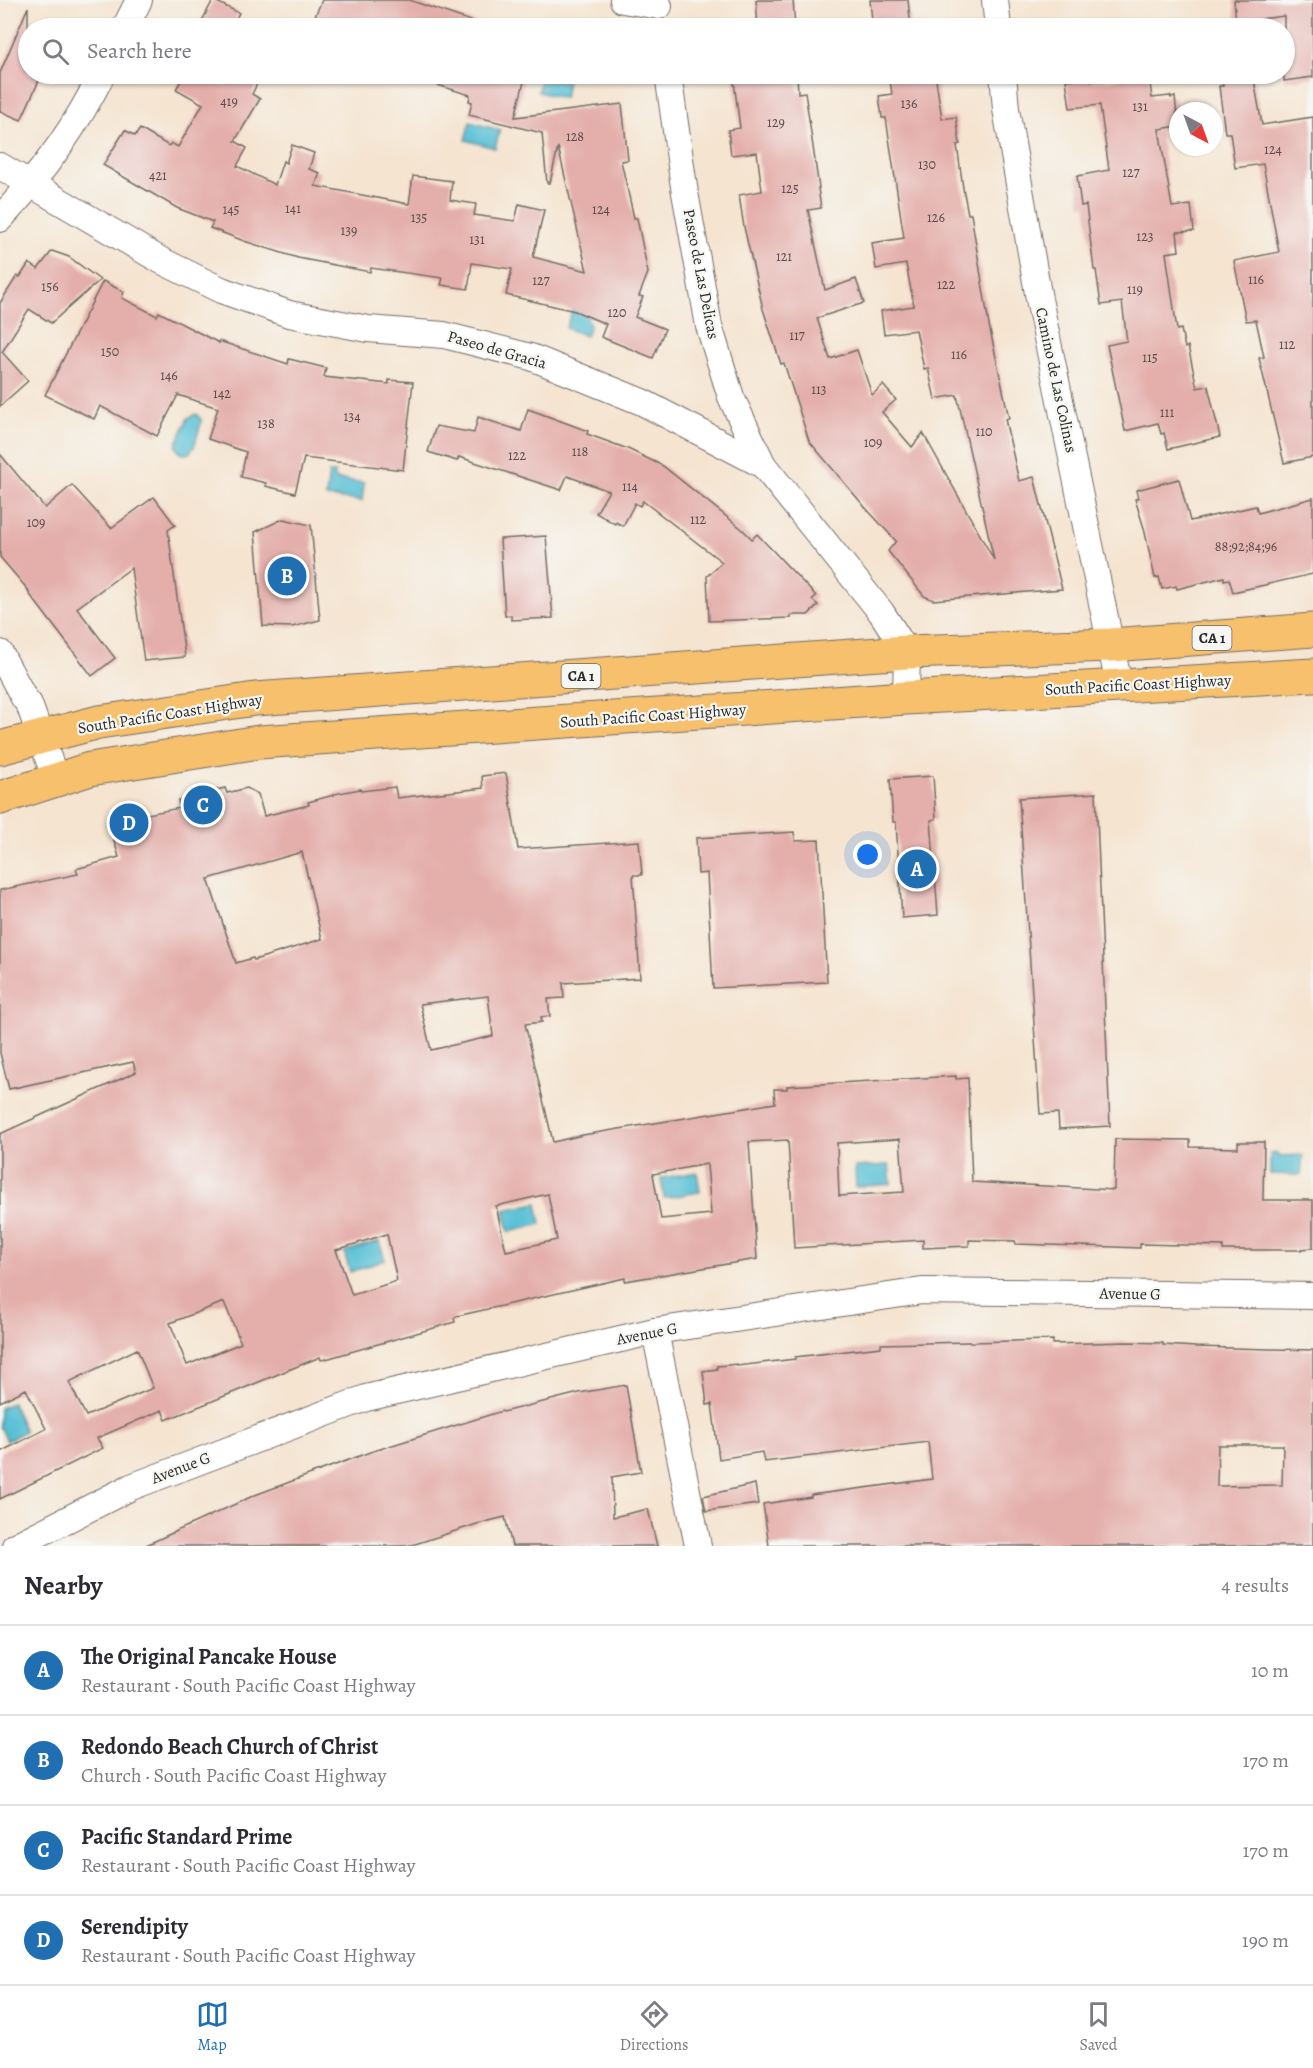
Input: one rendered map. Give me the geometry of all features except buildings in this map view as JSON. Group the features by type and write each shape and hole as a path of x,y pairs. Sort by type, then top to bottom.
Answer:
{"highway":[{"name":"South Pacific Coast Highway","path":"0,748 99,722 255,699 907,652 1111,645 1313,630"},
{"name":"South Pacific Coast Highway","path":"0,798 109,765 259,742 1119,685 1313,675"}],"street":[{"path":"129,18 139,0"},
{"path":"623,0 660,12"},
{"path":"995,0 997,18"},
{"path":"0,219 33,184 58,148 96,84"},
{"name":"Paseo de Las Delicas","path":"669,84 684,187 709,327 731,397 763,465"},
{"name":"Camino de Las Colinas","path":"1004,84 1006,109 1039,299 1119,685"},
{"name":"Paseo de Gracia","path":"0,166 160,260 221,290 290,314 368,328 444,334 531,357 642,402 763,465 881,612 907,652"},
{"path":"906,699 907,652"},
{"path":"0,653 29,704 56,780"},
{"name":"Avenue G","path":"15,1546 131,1487 366,1398 655,1331 922,1291 1313,1296"},
{"path":"655,1331 698,1546"}],"water":[{"path":"540,84 566,84 564,98 538,92"},
{"path":"470,122 500,130 495,148 465,140"},
{"path":"581,287 591,311 587,319 590,325 586,336 566,328"},
{"path":"196,414 201,419 201,423 194,447 189,453 182,454 176,445 188,418"},
{"path":"329,473 335,473 335,479 364,483 362,501 326,497"},
{"path":"1270,1153 1278,1153 1280,1156 1303,1155 1301,1175 1270,1174"},
{"path":"889,1165 891,1184 856,1187 855,1167"},
{"path":"697,1172 700,1192 664,1198 661,1178"},
{"path":"537,1203 541,1224 509,1232 504,1210"},
{"path":"379,1241 385,1260 350,1272 344,1252"},
{"path":"12,1403 25,1431 7,1441 0,1426 0,1408"}],"place":[{"name":"Redondo Beach Church of Christ","path":"287,576"},
{"name":"Pacific Standard Prime","path":"203,805"},
{"name":"Serendipity","path":"129,823"},
{"name":"The Original Pancake House","path":"917,869"}]}
